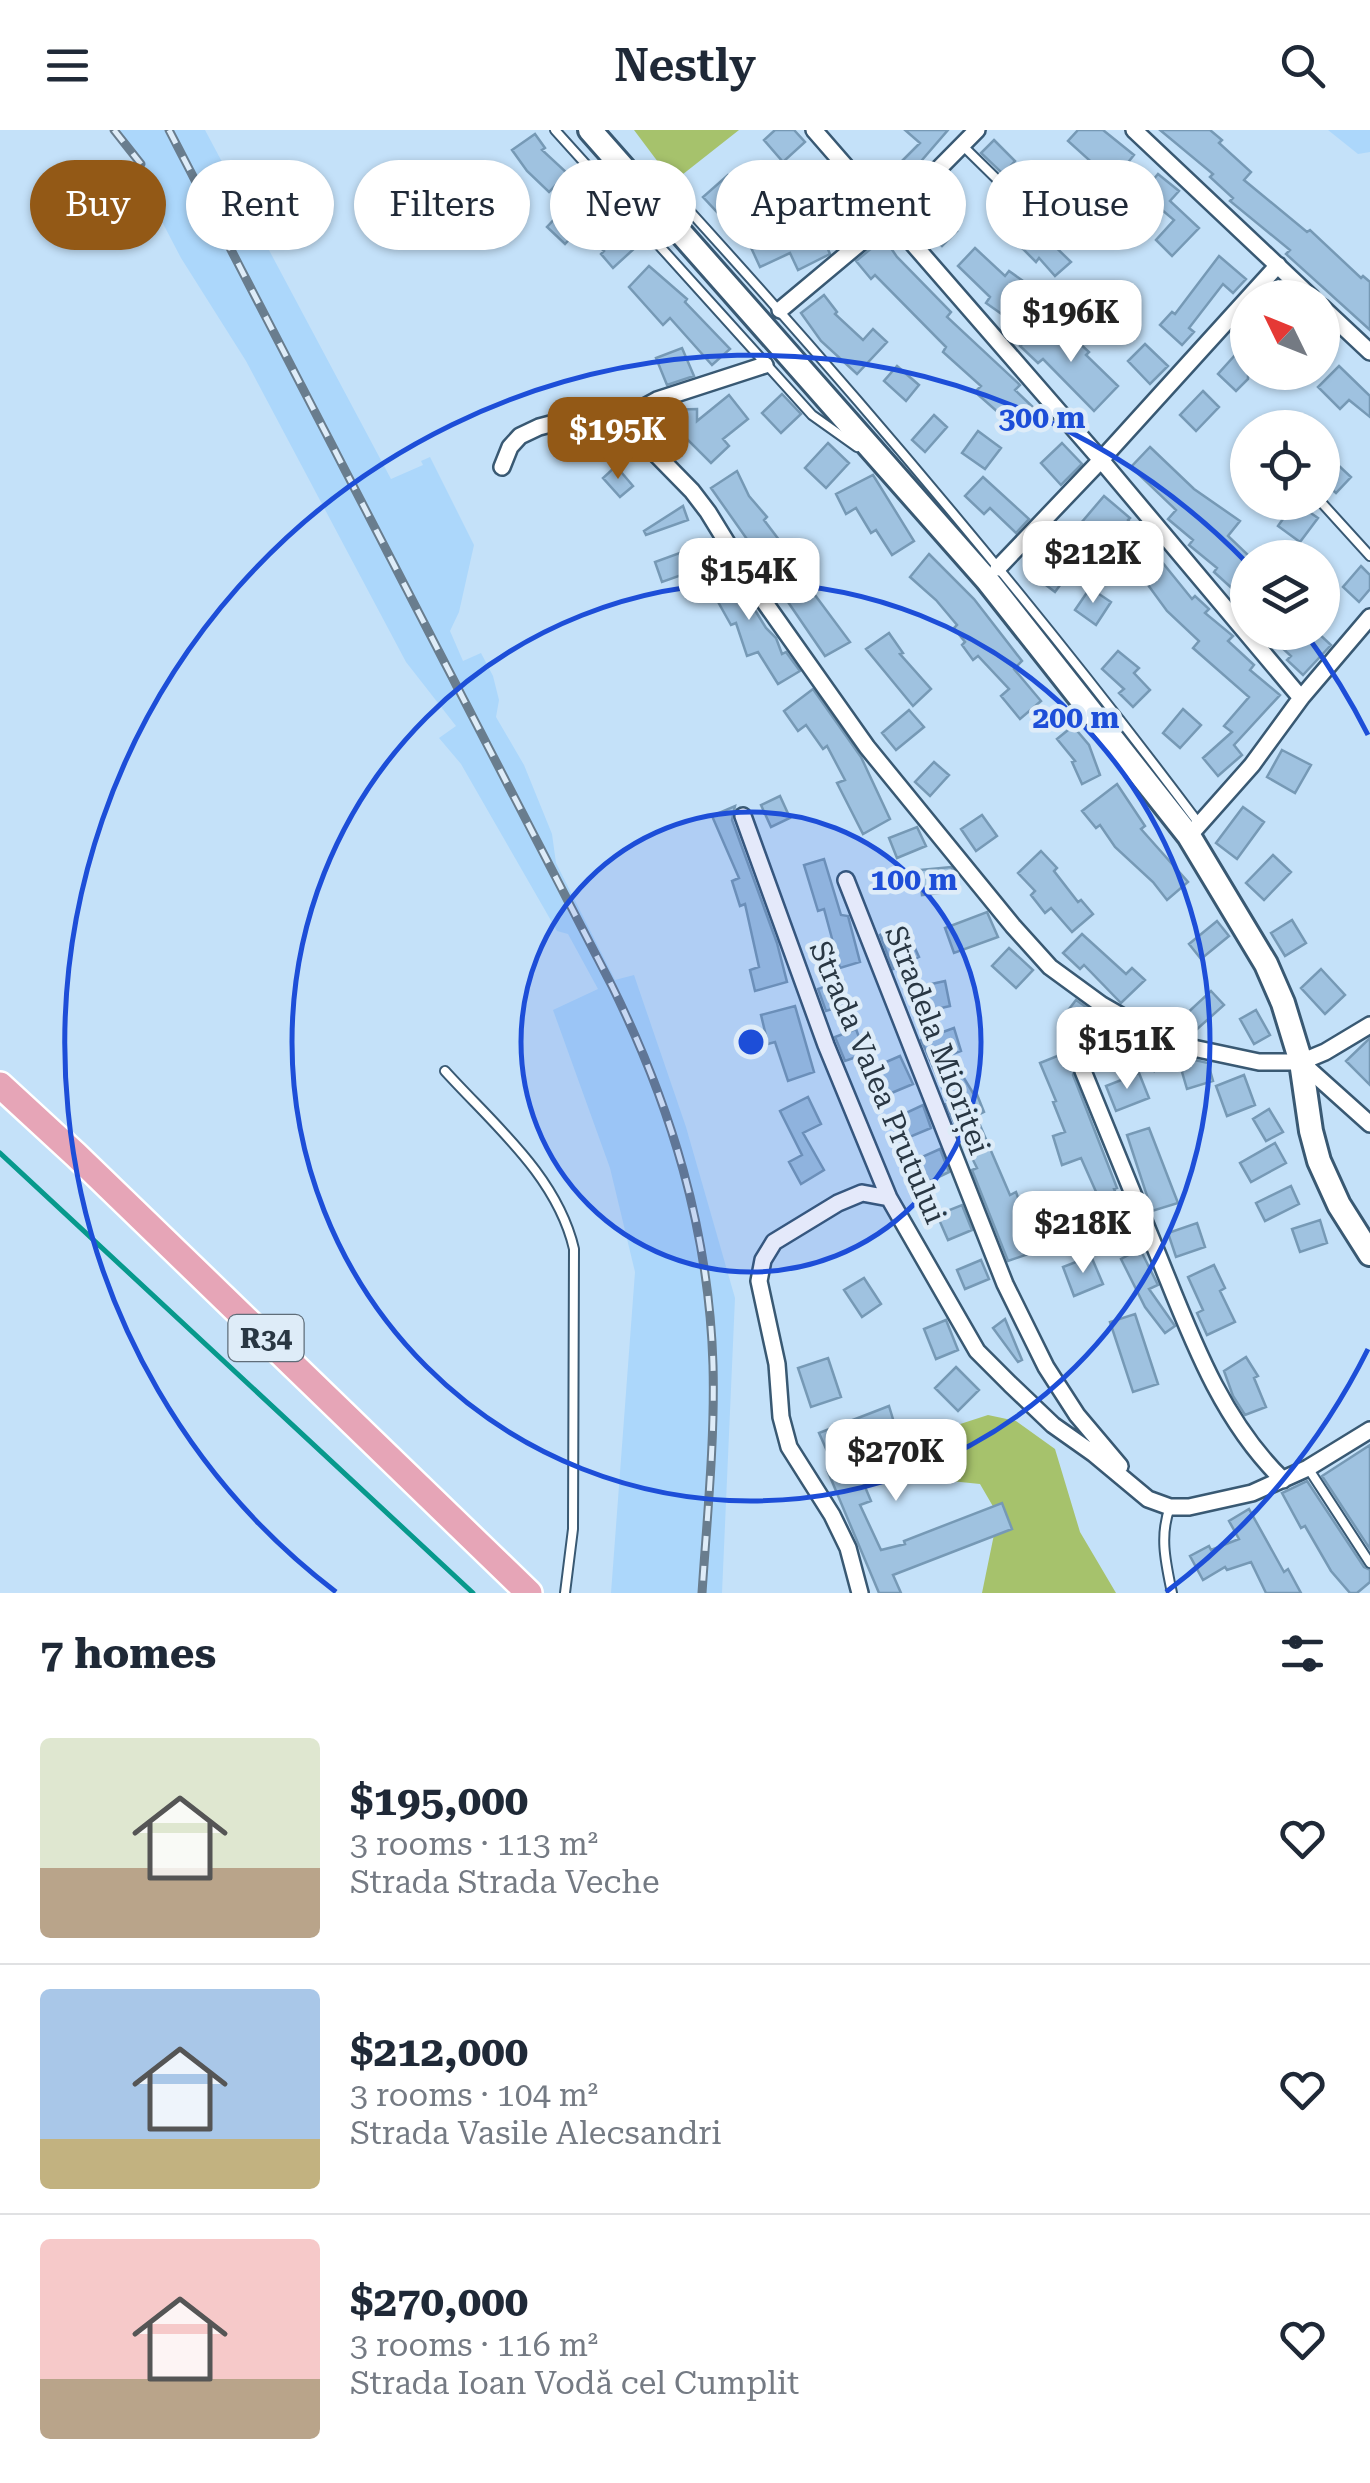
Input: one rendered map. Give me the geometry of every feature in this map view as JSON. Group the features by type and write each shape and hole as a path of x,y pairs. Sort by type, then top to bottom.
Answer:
{"main road":[{"path":"590,130 986,580 1195,830 1283,1003 1301,1062 1319,1161 1370,1254"},
{"name":"R34","path":"0,1085 529,1593"}],"street":[{"path":"814,130 840,160"},
{"path":"947,160 977,130"},
{"path":"1134,130 1293,280"},
{"path":"780,310 852,250"},
{"path":"918,250 1301,698"},
{"path":"1264,280 1278,265"},
{"path":"998,568 1230,318"},
{"path":"1340,324 1370,352"},
{"path":"502,467 510,447 520,436 539,427 626,417 657,400 765,365"},
{"path":"626,417 708,512 756,590 867,747 1050,967 1102,1006 1156,1036 1259,1062 1301,1062 1370,1025"},
{"path":"1195,830 1370,617"},
{"name":"Strada Valea Prutului","path":"743,816 826,1045 889,1198 977,1351 1052,1425 1148,1498 1170,1507"},
{"name":"Stradela Mioriței","path":"846,880 1004,1284 1046,1366 1077,1415 1119,1464 1126,1479"},
{"path":"1301,1062 1370,1124"},
{"path":"1084,1071 1205,1366 1246,1437 1283,1480"},
{"path":"860,1593 848,1548 790,1447 781,1416 777,1364 759,1280 763,1260 774,1242 862,1193 889,1198"},
{"path":"1170,1507 1216,1503 1252,1494 1308,1468 1370,1430"}],"lane":[{"path":"555,130 812,415 890,470"},
{"path":"962,145 986,169"},
{"path":"696,218 780,310 1090,678 1195,830"},
{"path":"1337,520 1370,556"},
{"path":"444,1070 548,1186 567,1221 574,1248 574,1529 564,1593"},
{"path":"1308,1468 1370,1563"},
{"path":"1170,1507 1164,1555 1172,1593"}],"shaded area":[{"path":"118,130 205,130 221,160 186,160 186,250 269,250 391,479 423,465 421,461 430,457 474,545 459,612 450,631 463,661 481,653 493,676 499,700 496,717 524,765 552,834 556,863 615,980 634,975 686,1127 735,1298 722,1593 611,1593 635,1272 610,1168 553,1010 598,989 568,934 557,931 461,764 439,738 456,726 406,662 246,361 166,229 166,160 140,160"},
{"path":"1328,130 1370,130 1370,152 1358,154"}],"green space":[{"path":"634,130 739,130 696,164 696,160 656,160"},
{"path":"988,1415 1016,1421 1055,1449 1080,1532 1116,1593 982,1593 998,1515 980,1484 931,1479 922,1458 951,1427"}],"building":[{"path":"775,130 794,130 805,142 781,160 764,140"},
{"path":"905,130 948,130 922,160 903,160 920,143"},
{"path":"1078,130 1103,130 1134,155 1130,160 1089,160 1068,141"},
{"path":"1160,130 1210,130 1222,140 1219,143 1251,172 1244,180 1370,282 1370,330 1340,303 1340,280 1315,280 1286,254 1290,250 1230,201 1233,198 1210,177 1213,174"},
{"path":"535,134 545,148 542,150 553,160 549,192 530,174 530,160 519,160 512,150"},
{"path":"994,140 1014,160 988,160 981,153"},
{"path":"1164,179 1179,191 1170,201 1199,228 1172,256 1164,248 1164,231 1174,220 1164,212"},
{"path":"716,186 716,211 703,197"},
{"path":"975,248 1005,276 1009,271 1026,283 1003,315 986,303 990,297 958,266"},
{"path":"633,250 613,268 601,254"},
{"path":"752,250 828,250 830,254 798,270 790,253 760,267"},
{"path":"869,250 892,250 951,312 947,317 1020,385 1015,390 1036,410 1017,429 975,392 981,386 943,352 946,347 875,275 871,279 856,261"},
{"path":"1024,250 1059,250 1071,262 1055,276 1039,258 1036,262"},
{"path":"1219,256 1246,279 1230,280 1230,290 1223,284 1189,328 1194,332 1182,345 1160,325 1172,312 1175,314"},
{"path":"649,266 687,299 685,302 730,349 712,365 670,318 663,325 629,287"},
{"path":"824,295 835,314 863,340 873,329 887,342 857,374 821,341 801,313"},
{"path":"1044,322 1067,345 1074,338 1118,386 1094,411 1043,359 1038,363 1020,346"},
{"path":"1145,344 1168,366 1150,384 1128,361"},
{"path":"682,348 694,376 667,385 656,358"},
{"path":"1230,361 1230,385 1218,374"},
{"path":"897,366 919,385 906,401 884,381"},
{"path":"1340,367 1370,396 1370,417 1349,400 1340,409 1321,390 1340,390"},
{"path":"1203,391 1219,407 1196,431 1180,415"},
{"path":"782,394 801,414 781,433 762,413"},
{"path":"729,395 748,419 723,439 729,446 711,463 677,429 664,429 664,410 697,409 697,421"},
{"path":"934,415 947,427 925,452 912,440"},
{"path":"978,431 1001,448 985,469 962,453"},
{"path":"828,443 849,463 826,488 805,468"},
{"path":"1062,443 1082,464 1061,485 1041,463"},
{"path":"1150,447 1194,489 1230,514 1230,520 1240,521 1228,536 1232,540 1230,587 1214,572 1217,568 1189,545 1193,540 1168,519 1176,510 1131,467"},
{"path":"616,466 633,486 620,497 603,478"},
{"path":"1340,467 1351,477 1340,489"},
{"path":"737,471 749,496 767,517 764,520 789,553 764,572 744,546 749,542 711,488"},
{"path":"873,475 914,541 892,555 876,530 871,533 856,508 846,514 836,494"},
{"path":"983,477 1029,519 1016,533 990,508 984,514 965,496"},
{"path":"1104,496 1130,518 1192,599 1195,596 1209,609 1205,613 1230,634 1230,650 1238,650 1254,665 1250,670 1280,695 1234,745 1242,755 1218,776 1203,758 1232,732 1224,726 1249,697 1193,648 1199,641 1167,611 1118,551 1121,549 1100,531 1055,592 1038,579 1062,547 1059,545 1072,528 1075,530"},
{"path":"683,506 688,520 646,535 644,531"},
{"path":"1282,520 1316,520 1302,540 1278,526"},
{"path":"696,547 704,567 662,582 655,562"},
{"path":"929,554 974,599 1022,661 1014,669 1041,701 1020,719 1001,696 1009,689 978,656 973,660 954,628 957,625 910,577"},
{"path":"726,563 776,638 782,654 786,652 800,671 778,684 758,652 747,656 736,623 731,625 703,575"},
{"path":"1361,566 1370,575 1370,589 1359,602 1343,587"},
{"path":"809,587 850,642 825,656 788,602"},
{"path":"1090,588 1111,602 1096,625 1075,610"},
{"path":"889,633 903,653 900,654 931,689 913,706 866,649"},
{"path":"1284,650 1326,650 1303,675 1287,660 1291,656"},
{"path":"1118,651 1139,668 1134,673 1150,690 1133,707 1119,693 1124,689 1102,669"},
{"path":"813,689 861,757 890,819 863,834 837,783 845,780 827,746 823,749 806,725 798,731 784,711"},
{"path":"1183,709 1201,725 1180,748 1163,733"},
{"path":"909,710 924,727 896,750 882,733"},
{"path":"1073,726 1089,745 1100,775 1082,784 1072,762 1075,761 1057,739"},
{"path":"1282,750 1311,765 1295,793 1267,777"},
{"path":"934,762 949,775 930,796 915,782"},
{"path":"1117,784 1145,826 1141,829 1188,882 1167,900 1115,847 1100,825 1096,828 1082,811"},
{"path":"780,796 790,818 771,827 761,805"},
{"path":"735,806 732,820 777,943 787,982 755,991 750,970 759,967 745,904 740,906 732,881 739,878 712,816"},
{"path":"1243,807 1264,822 1237,859 1216,843"},
{"path":"982,815 997,836 976,851 961,829"},
{"path":"917,827 926,846 897,858 889,838"},
{"path":"1041,851 1078,902 1081,900 1093,914 1072,932 1051,908 1045,913 1031,895 1035,891 1018,873"},
{"path":"1273,855 1291,872 1264,900 1246,883"},
{"path":"824,859 841,915 848,916 860,962 840,968 824,909 818,911 804,865"},
{"path":"951,867 957,875 958,891 922,895 919,870"},
{"path":"987,912 998,937 954,953 945,928"},
{"path":"1292,920 1306,943 1285,956 1271,933"},
{"path":"1217,921 1229,936 1201,959 1189,944"},
{"path":"904,924 919,957 893,969 880,935"},
{"path":"1082,934 1126,974 1132,968 1145,980 1121,1003 1084,965 1080,969 1063,953"},
{"path":"1009,948 1033,970 1016,988 992,966"},
{"path":"1321,969 1345,995 1325,1014 1301,988"},
{"path":"841,981 848,1004 826,1011 818,989"},
{"path":"945,981 950,1006 919,1013 913,988"},
{"path":"1211,991 1224,1005 1196,1030 1183,1017"},
{"path":"1076,1000 1099,1016 1090,1029 1066,1013"},
{"path":"795,1006 814,1072 788,1081 775,1042 768,1044 761,1015"},
{"path":"1256,1010 1270,1035 1254,1044 1240,1019"},
{"path":"954,1028 961,1051 950,1055 973,1093 976,1092 984,1112 976,1116 1010,1195 1016,1192 1037,1251 1008,1261 972,1170 977,1168 921,1040"},
{"path":"856,1029 865,1054 845,1061 835,1037"},
{"path":"1129,1037 1160,1061 1154,1071 1120,1050"},
{"path":"1370,1038 1370,1085 1346,1061"},
{"path":"1072,1050 1077,1062 1073,1075 1131,1225 1108,1236 1094,1207 1101,1203 1081,1158 1062,1165 1053,1136 1065,1132 1040,1063"},
{"path":"900,1056 913,1084 889,1094 877,1066"},
{"path":"1195,1060 1208,1063 1213,1081 1187,1089 1180,1065"},
{"path":"1139,1073 1149,1098 1116,1111 1106,1086"},
{"path":"1244,1075 1255,1105 1227,1116 1216,1086"},
{"path":"808,1097 821,1124 803,1133 824,1170 801,1184 789,1162 802,1155 780,1111"},
{"path":"923,1105 931,1128 905,1139 895,1118"},
{"path":"1269,1109 1283,1132 1266,1141 1253,1119"},
{"path":"1149,1128 1178,1203 1152,1211 1127,1135"},
{"path":"1275,1143 1286,1163 1251,1182 1240,1163"},
{"path":"940,1149 949,1172 926,1183 915,1160"},
{"path":"1291,1186 1299,1204 1265,1221 1256,1203"},
{"path":"962,1205 972,1230 948,1240 937,1215"},
{"path":"1320,1220 1327,1243 1300,1252 1292,1229"},
{"path":"1197,1223 1205,1247 1176,1257 1168,1233"},
{"path":"1140,1249 1158,1285 1149,1289 1175,1326 1165,1333 1145,1307 1121,1259"},
{"path":"1091,1256 1103,1284 1074,1296 1063,1267"},
{"path":"981,1260 989,1279 965,1289 957,1270"},
{"path":"1214,1265 1225,1288 1220,1291 1235,1322 1207,1335 1197,1313 1203,1310 1188,1277"},
{"path":"864,1278 881,1304 862,1317 844,1290"},
{"path":"1135,1314 1158,1384 1133,1392 1110,1322"},
{"path":"1005,1319 1022,1360 1018,1362 993,1328"},
{"path":"946,1320 958,1350 936,1359 924,1329"},
{"path":"1246,1357 1258,1376 1254,1378 1266,1407 1245,1415 1224,1371"},
{"path":"828,1358 841,1397 811,1407 798,1368"},
{"path":"956,1367 979,1390 958,1411 935,1388"},
{"path":"889,1406 906,1462 882,1469 871,1434 847,1444 871,1501 860,1505 881,1550 905,1544 904,1541 1002,1503 1012,1529 893,1575 901,1593 879,1593 828,1472 835,1469 819,1433"},
{"path":"1370,1445 1370,1549 1322,1476"},
{"path":"1307,1481 1364,1567 1370,1570 1370,1582 1357,1593 1350,1593 1331,1571 1282,1493"},
{"path":"1249,1509 1284,1572 1288,1569 1301,1593 1266,1593 1251,1562 1227,1570 1225,1567 1203,1580 1190,1556 1209,1546 1211,1550 1239,1539 1229,1521"}],"waterway":[{"path":"0,1153 473,1593"}],"railway":[{"path":"114,130 138,160"},
{"path":"169,130 612,986 669,1123 695,1217 710,1315 713,1422 702,1593"}]}
